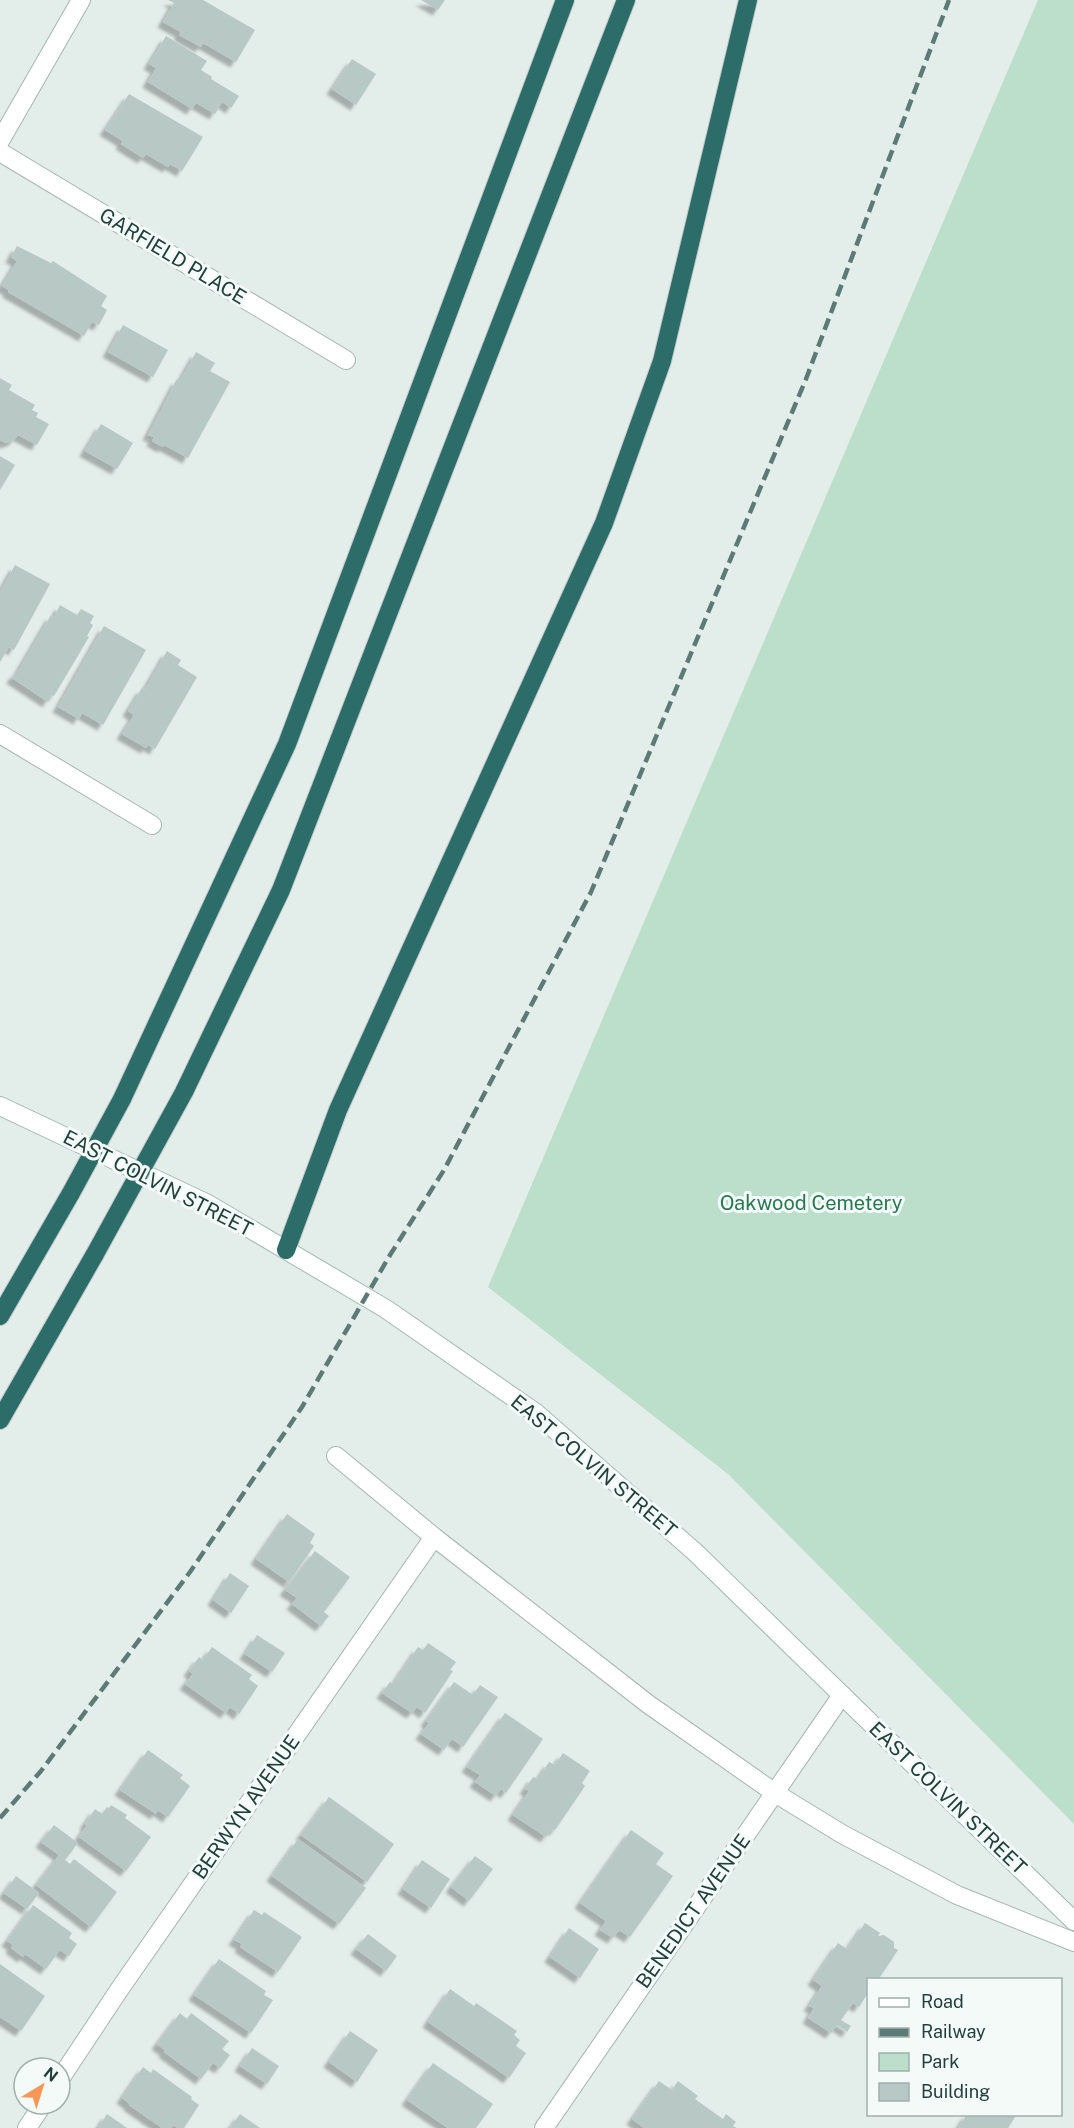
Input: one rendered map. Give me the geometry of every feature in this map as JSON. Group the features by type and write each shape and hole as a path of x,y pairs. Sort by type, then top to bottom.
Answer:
{"highway":[{"path":"0,1316 122,1099 287,744 565,0"},
{"path":"0,1420 96,1254 184,1092 281,890 626,0"},
{"path":"286,1250 338,1110 604,523 662,361 748,0"}],"street":[{"path":"0,141 81,0"},
{"name":"GARFIELD PLACE","path":"0,152 346,360"},
{"path":"0,734 152,825"},
{"name":"EAST COLVIN STREET","path":"0,1106 208,1204 386,1309 536,1413 695,1552 1074,1921"},
{"path":"336,1456 434,1537 648,1704 775,1792 842,1834 957,1895 1074,1942"},
{"name":"BERWYN AVENUE","path":"72,2061 434,1537"},
{"name":"BENEDICT AVENUE","path":"544,2128 842,1695"}],"green space":[{"name":"Oakwood Cemetery","path":"1038,0 1074,0 1074,1824 728,1474 488,1287"}],"building":[{"path":"168,0 203,0 255,30 236,62 203,43 201,47 179,35 181,32 163,22 174,3"},
{"path":"421,0 445,0 438,10"},
{"path":"166,36 207,61 201,70 239,96 231,108 222,102 215,114 196,103 192,109 148,82 156,68 149,64"},
{"path":"352,59 376,74 356,105 332,89"},
{"path":"129,94 203,137 182,171 170,164 168,167 146,154 143,158 121,144 123,141 105,130"},
{"path":"17,246 51,263 53,261 107,296 101,306 107,310 99,325 92,322 84,336 8,292 9,290 2,286 17,261 11,257"},
{"path":"123,325 168,350 153,377 108,352"},
{"path":"196,352 215,363 210,371 230,382 188,458 152,441 154,437 148,435 177,379 180,381"},
{"path":"0,378 12,385 9,390 35,405 32,410 38,413 36,417 49,424 37,445 18,435 14,440 6,443 0,440"},
{"path":"101,424 133,443 117,469 85,451"},
{"path":"0,456 15,465 0,490"},
{"path":"15,565 50,584 14,650 9,647 0,662 0,592"},
{"path":"60,605 77,615 81,609 94,616 90,623 93,625 87,636 89,637 54,696 52,695 48,702 12,678 51,615 54,617"},
{"path":"104,626 146,650 103,725 82,713 79,719 58,707"},
{"path":"167,651 181,660 178,665 197,677 155,749 148,745 146,748 122,734 134,715 128,711 142,688 145,689"},
{"path":"287,1514 315,1534 310,1543 314,1546 289,1582 256,1559"},
{"path":"315,1551 350,1577 324,1612 329,1616 321,1626 292,1604 297,1598 285,1590"},
{"path":"230,1573 249,1586 231,1613 213,1600"},
{"path":"257,1635 285,1653 272,1672 245,1654"},
{"path":"428,1643 456,1662 450,1670 453,1671 425,1713 417,1707 412,1713 382,1693 390,1682 393,1684 418,1647 423,1650"},
{"path":"212,1647 252,1675 249,1679 258,1686 239,1714 230,1707 226,1713 185,1684 193,1674 189,1671 199,1657 203,1660"},
{"path":"454,1682 473,1695 480,1685 498,1697 463,1747 452,1739 444,1750 421,1734 429,1723 426,1721"},
{"path":"505,1713 543,1739 506,1793 501,1789 496,1796 475,1782 480,1775 467,1767"},
{"path":"148,1750 183,1775 180,1778 190,1786 168,1817 158,1810 156,1814 120,1790"},
{"path":"563,1753 590,1771 582,1783 585,1786 555,1830 552,1829 546,1837 513,1815 529,1791 525,1789 533,1777 538,1779 549,1762 555,1765"},
{"path":"329,1797 394,1844 367,1882 301,1835"},
{"path":"111,1805 127,1815 125,1818 151,1837 126,1871 79,1837 95,1809 102,1814"},
{"path":"54,1825 78,1843 65,1860 70,1864 74,1859 117,1892 91,1927 36,1885 59,1855 41,1842"},
{"path":"631,1830 664,1853 656,1864 673,1876 630,1937 619,1930 613,1938 600,1930 606,1921 580,1903"},
{"path":"298,1839 366,1888 339,1924 272,1876"},
{"path":"475,1856 493,1869 469,1901 451,1887"},
{"path":"422,1860 450,1879 431,1908 403,1889"},
{"path":"16,1876 39,1893 27,1909 4,1893"},
{"path":"33,1905 72,1933 69,1938 77,1944 69,1956 60,1950 46,1969 25,1954 23,1957 11,1948 13,1945 7,1941"},
{"path":"254,1910 262,1915 264,1912 302,1937 278,1972 240,1947 242,1944 234,1940"},
{"path":"865,1923 880,1933 878,1936 884,1935 894,1942 894,1948 898,1950 879,1978 867,1978 867,1995 859,2007 853,2003 841,2020 851,2026 847,2032 837,2025 831,2033 808,2018 814,2008 809,2006 822,1986 813,1980 838,1943 847,1949"},
{"path":"569,1928 599,1949 580,1978 550,1957"},
{"path":"368,1934 397,1956 386,1971 356,1949"},
{"path":"219,1959 266,1991 264,1995 273,2000 251,2033 194,1995"},
{"path":"0,1964 45,1996 21,2031 0,2017"},
{"path":"450,1989 474,2006 476,2003 517,2031 514,2035 520,2040 516,2046 526,2053 509,2078 428,2022"},
{"path":"180,2013 187,2019 191,2013 229,2041 222,2049 230,2055 220,2068 213,2063 201,2079 164,2052 166,2051 157,2044"},
{"path":"350,2031 378,2050 357,2082 329,2062"},
{"path":"252,2048 279,2066 267,2084 240,2066"},
{"path":"433,2063 493,2104 476,2128 448,2128 407,2100"},
{"path":"143,2067 151,2073 153,2069 192,2097 191,2099 199,2105 184,2128 173,2125 171,2128 162,2128 122,2098"},
{"path":"659,2081 672,2090 678,2081 698,2096 695,2099 723,2119 726,2114 736,2122 733,2126 737,2128 644,2128 632,2119"},
{"path":"107,2114 127,2128 98,2128"},
{"path":"240,2114 260,2128 230,2128"},
{"path":"966,2116 1016,2116 1008,2128 958,2128"}],"railway":[{"path":"0,1818 41,1771 190,1572 302,1407 390,1255 444,1170 591,892 806,379 949,0"}]}
